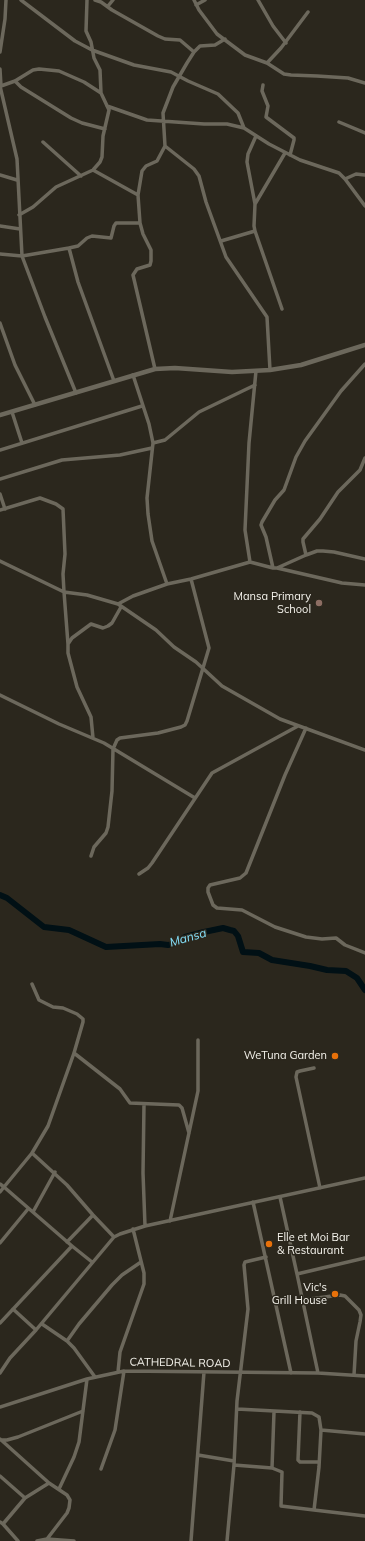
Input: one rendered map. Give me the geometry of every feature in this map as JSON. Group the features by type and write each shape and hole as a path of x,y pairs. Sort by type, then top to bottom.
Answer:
{"street":[{"path":"0,52 6,0"},
{"path":"21,0 75,41 92,50 134,65 165,70 218,94 238,113 244,128"},
{"path":"19,215 33,207 56,187 93,170 100,162 102,157 104,129 108,115 108,106 101,92 100,70 94,58 90,38 86,31 88,0"},
{"path":"95,0 108,6 158,36 166,39 180,40 194,52"},
{"path":"108,6 114,0"},
{"path":"194,0 206,21 217,34 246,55 267,63 284,74 348,78 365,83"},
{"path":"196,5 205,0"},
{"path":"258,0 273,26 286,43"},
{"path":"267,63 286,43 308,12"},
{"path":"155,369 134,274 137,269 150,265 151,261 151,250 143,234 140,223 138,195 143,168 157,161 165,146 162,113 179,76 194,52 200,46 215,45 225,40"},
{"path":"0,69 0,86 17,159 22,256 76,393"},
{"path":"0,86 15,81 33,70 51,70 59,71 101,92"},
{"path":"15,81 21,87 70,118 82,124 104,129"},
{"path":"263,85 262,91 268,106 266,117 294,138 290,155"},
{"path":"108,106 147,120 162,122 227,124 244,128 285,153 300,160 334,170 345,179 365,206"},
{"path":"339,122 365,133"},
{"path":"256,136 248,154 247,162 255,204 254,226 282,309"},
{"path":"43,142 81,176"},
{"path":"165,146 194,169 198,176 226,257 267,317 270,370"},
{"path":"255,204 285,153"},
{"path":"93,170 138,195"},
{"path":"345,179 356,174 365,175"},
{"path":"0,176 17,180"},
{"path":"0,254 22,256 69,248 78,246 87,238 92,236 111,238 114,226 116,224 140,223"},
{"path":"0,226 20,229"},
{"path":"221,241 255,231"},
{"path":"69,248 78,282 114,381"},
{"path":"0,323 15,365 35,405"},
{"path":"0,415 155,369 175,368 232,372 270,370 301,365 365,345"},
{"path":"275,568 261,525 262,522 275,500 284,490 296,457 305,441 340,391 365,365"},
{"path":"250,562 245,530 249,443 256,371"},
{"path":"133,375 149,424 153,445 147,498 148,514 152,541 167,584"},
{"path":"0,479 62,460 120,455 153,445 165,440 199,412 255,385"},
{"path":"0,450 142,406"},
{"path":"12,412 22,443"},
{"path":"306,555 303,539 320,519 338,492 360,470 365,458"},
{"path":"0,494 5,509"},
{"path":"0,510 43,498 63,509 63,541 65,554 63,574 68,653 75,682 91,717 93,738"},
{"path":"275,568 317,551 334,552 365,559"},
{"path":"0,561 39,582 64,592 86,595 119,605 156,630 174,647 203,668 222,686 270,714 298,726 365,750"},
{"path":"68,644 72,638 91,624 103,628 108,626 112,623 119,605 133,596 167,584 191,579 250,562 342,583 365,585"},
{"path":"91,856 94,847 108,828 112,791 113,749 117,740 120,738 158,733 185,725 188,721 209,648 209,643 191,579"},
{"path":"0,695 59,724 93,738 195,798"},
{"path":"139,874 152,864 212,773 298,726"},
{"path":"306,728 284,775 246,873 240,878 210,886 208,888 208,892 213,905 217,908 242,910 275,927 306,937 322,940 336,938 345,945 365,953"},
{"path":"0,1192 32,1153 52,1118 74,1053 83,1019 78,1014 67,1009 53,1007 39,1000 32,984"},
{"path":"170,1220 198,1091 198,1040"},
{"path":"74,1053 120,1089 130,1103 179,1105 183,1112 189,1134"},
{"path":"314,1068 297,1072 296,1078 320,1188"},
{"path":"144,1104 143,1173 145,1226"},
{"path":"32,1153 67,1185 114,1237"},
{"path":"33,1212 54,1172"},
{"path":"0,1373 10,1358 42,1324 114,1237 126,1231 170,1220 365,1178"},
{"path":"0,1184 92,1262"},
{"path":"280,1197 318,1373"},
{"path":"253,1202 291,1373"},
{"path":"0,1243 28,1209"},
{"path":"67,1242 93,1215"},
{"path":"118,1372 120,1352 144,1284 144,1273 133,1229"},
{"path":"0,1323 72,1246"},
{"path":"227,1541 237,1409 248,1309 244,1263 266,1258"},
{"path":"297,1274 365,1258"},
{"path":"67,1341 79,1324 112,1285 122,1275 141,1262"},
{"path":"302,1300 340,1295 345,1296 359,1310 361,1315 356,1341 354,1375"},
{"path":"13,1309 36,1330"},
{"path":"42,1324 67,1341 74,1348 95,1377"},
{"path":"101,1469 115,1430 124,1371"},
{"name":"CATHEDRAL ROAD","path":"0,1407 87,1379 124,1371 318,1373 365,1376"},
{"path":"191,1541 204,1372"},
{"path":"59,1489 74,1457 79,1442 87,1379"},
{"path":"237,1409 274,1412 300,1412 317,1415 321,1430 314,1510"},
{"path":"0,1439 7,1440 18,1437 83,1412"},
{"path":"272,1468 274,1412"},
{"path":"300,1412 298,1460 300,1462 319,1462"},
{"path":"321,1430 365,1434"},
{"path":"0,1439 49,1483 69,1498 69,1508 67,1513 47,1539"},
{"path":"198,1455 234,1463 272,1468 282,1473 281,1506 365,1516"},
{"path":"0,1476 25,1498"},
{"path":"18,1541 1,1523 25,1498 49,1483"},
{"path":"37,1541 47,1539 74,1541"}],"waterway":[{"name":"Mansa","path":"0,895 7,898 44,927 69,930 106,947 160,944 168,945 174,944 185,937 223,928 234,931 238,936 243,952 259,953 272,960 327,970 346,971 357,978 365,990"}],"place":[{"name":"Mansa Primary School","path":"319,603"},
{"name":"WeTuna Garden","path":"335,1056"},
{"name":"Elle et Moi Bar & Restaurant","path":"269,1244"},
{"name":"Vic's Grill House","path":"335,1294"}]}
